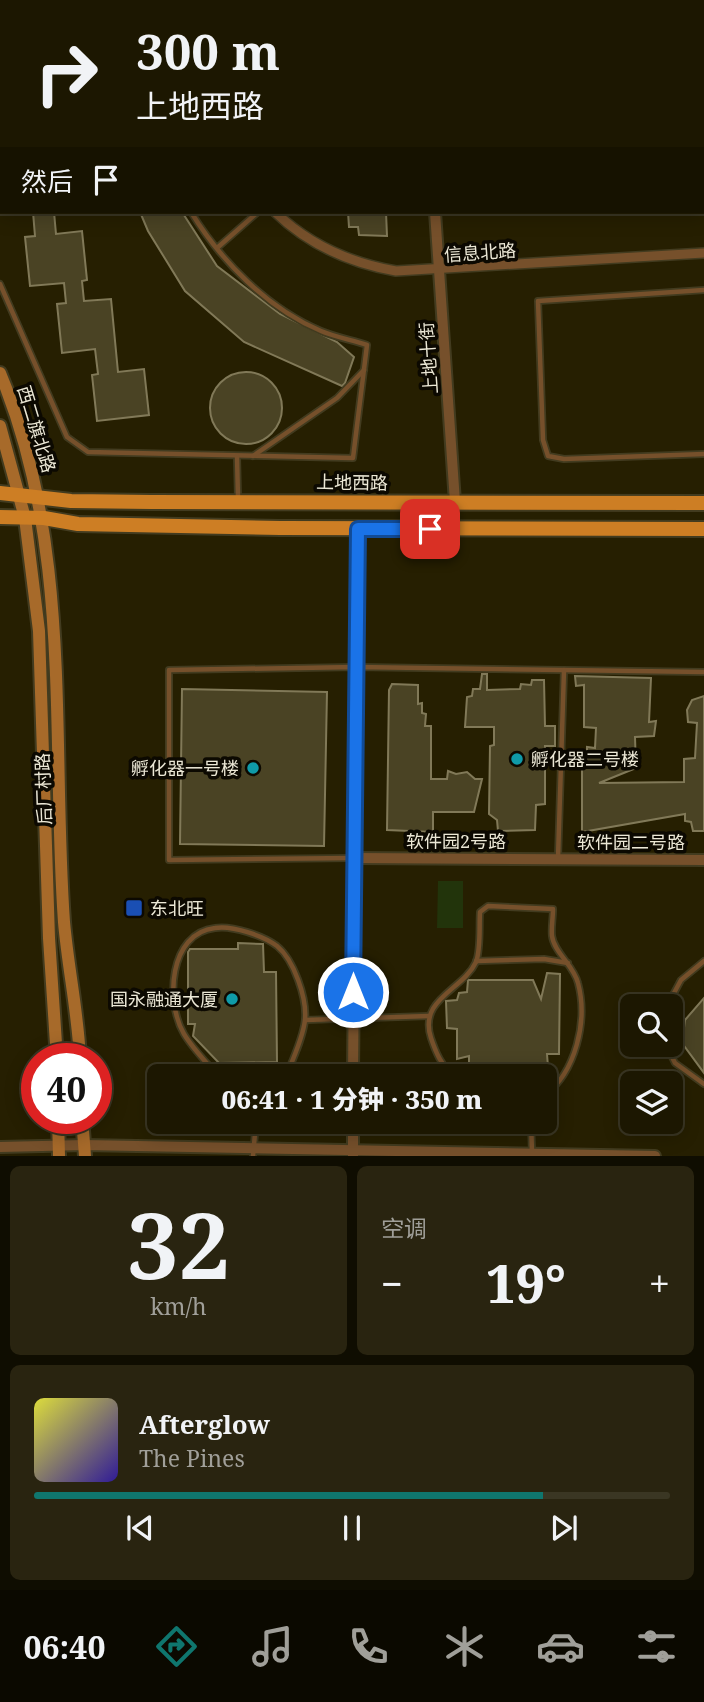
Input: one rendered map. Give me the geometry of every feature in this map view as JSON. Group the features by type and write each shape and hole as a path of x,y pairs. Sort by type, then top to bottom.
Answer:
{"main road":[{"name":"西二旗北路","path":"0,373 44,518"},
{"name":"西二旗北路","path":"0,426 25,518"},
{"name":"上地西路","path":"0,493 39,495 71,501 704,503"},
{"path":"0,517 44,518 78,524 358,529 704,529"},
{"name":"后厂村路","path":"25,518 39,631 49,938 56,1043"},
{"name":"后厂村路","path":"44,518 56,670 65,923 78,1043"}],"street":[{"name":"信息北路","path":"277,214 308,239 372,267 396,271 704,253"},
{"name":"上地十街","path":"435,214 455,502"},
{"path":"353,1064 358,529"},
{"name":"软件园2号路","path":"354,858 558,859"},
{"name":"软件园二号路","path":"558,859 704,860"},
{"path":"353,1134 353,1153"},
{"path":"0,1147 59,1151 655,1156"}],"lane":[{"path":"0,284 62,426 76,445 102,453 353,458 367,345 321,331 285,311 253,287 217,248 192,214"},
{"path":"217,248 256,214"},
{"path":"704,290 538,301 543,440 548,456 564,459 704,454"},
{"path":"253,456 337,398 364,369"},
{"path":"237,456 238,502"},
{"path":"354,858 169,860 169,670 356,667 704,672"},
{"path":"558,859 564,670"},
{"path":"442,1064 429,1030 429,1016 438,1001 476,961 480,912 488,906 553,909 552,938 569,963 578,983 581,1019 574,1059 557,1083"},
{"path":"208,1064 184,1034 174,1009 179,954 188,941 215,928 246,933 277,946 291,965 302,994 305,1020 290,1064"},
{"path":"476,961 544,959 569,963"},
{"path":"674,994 681,981 704,961"},
{"path":"305,1020 429,1016"},
{"path":"672,1057 675,1063 704,1084"},
{"path":"253,1152 255,1134"},
{"path":"532,1134 533,1154"}],"green space":[{"path":"438,881 463,881 463,928 437,928"}],"building":[{"path":"33,214 54,214 56,234 82,231 87,280 82,281 84,301 111,299 118,372 144,369 149,415 97,421 92,375 98,374 95,349 62,353 57,304 66,303 64,283 30,286 25,237 35,236"},
{"path":"141,214 183,214 217,266 280,314 337,342 354,357 345,383 342,386 244,342 185,291 148,231"},
{"path":"348,214 386,214 387,236 359,235 358,227 349,227"},
{"path":"246,372 266,378 276,388 282,408 276,428 266,438 246,444 226,438 216,428 210,408 216,388 226,378"},
{"path":"482,674 487,674 487,690 520,689 521,684 531,685 532,680 544,680 545,726 555,726 555,746 545,746 545,804 536,805 535,830 498,831 497,820 489,814 490,746 494,745 494,727 465,727 467,697 472,696 473,689 480,689"},
{"path":"575,676 651,678 649,722 656,721 654,736 635,737 636,768 599,783 684,782 684,759 695,758 697,723 688,722 687,710 692,700 704,696 704,831 693,831 691,822 685,821 685,814 582,832 582,759 587,759 587,747 595,748 596,728 584,727 584,685 576,686"},
{"path":"392,684 418,685 418,704 422,703 422,713 426,714 425,726 431,726 431,779 447,779 448,771 456,774 467,772 475,779 482,779 474,812 433,812 433,832 387,830 389,690"},
{"name":"孵化器一号楼","path":"182,689 327,692 324,846 180,844"},
{"name":"国永融通大厦","path":"238,943 263,944 264,972 276,972 277,1062 219,1063 193,1036 195,1024 188,1024 188,952 190,949 238,949"},
{"path":"547,973 560,974 559,1054 547,1054 548,1064 469,1064 469,1056 457,1059 457,1029 447,1028 446,1001 457,1000 459,993 467,992 468,980 533,980 541,999"},
{"path":"704,998 704,1073 683,1044 685,1020"}],"place":[{"name":"孵化器二号楼","path":"517,759"},
{"name":"孵化器一号楼","path":"253,768"},
{"name":"东北旺","path":"134,908"},
{"name":"国永融通大厦","path":"232,999"}],"route":[{"path":"353,992 358,529 430,529"}]}
